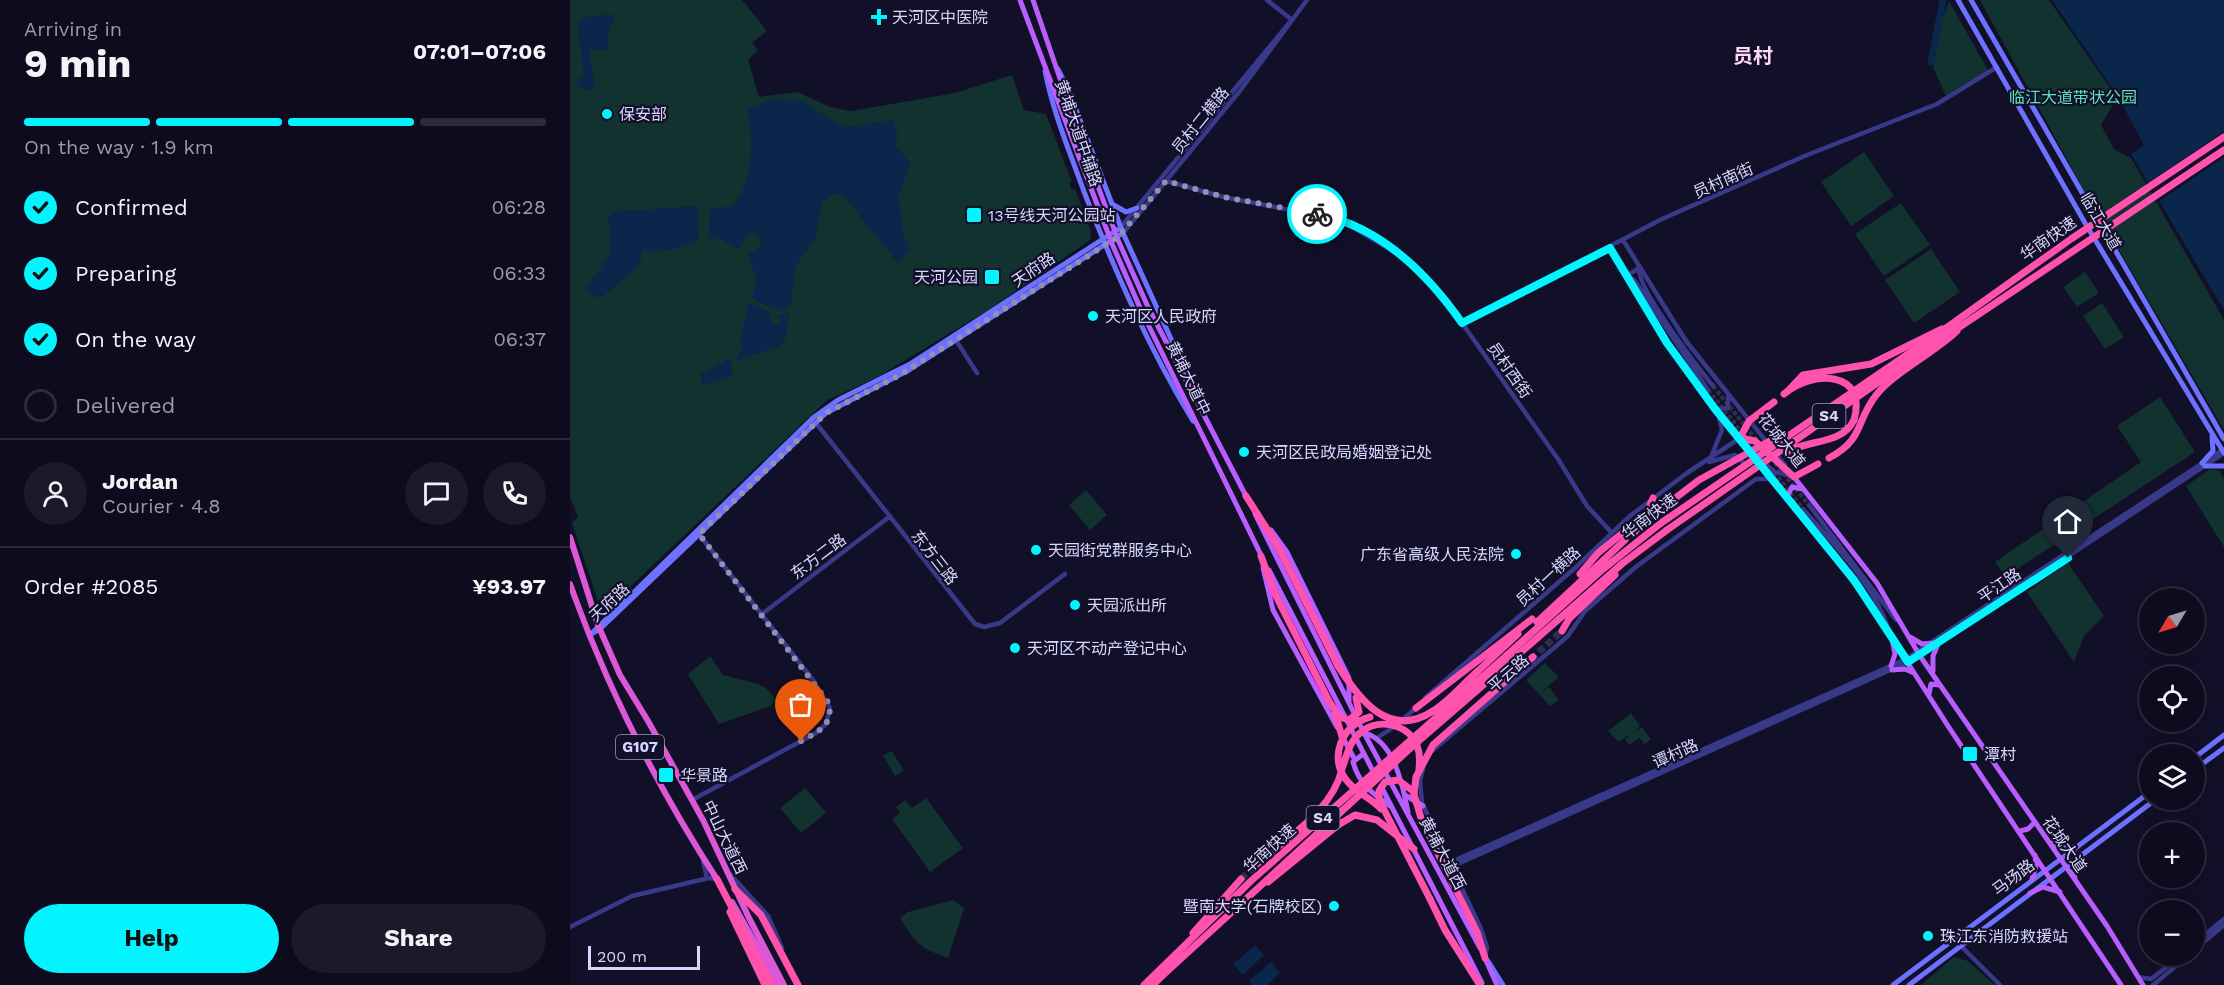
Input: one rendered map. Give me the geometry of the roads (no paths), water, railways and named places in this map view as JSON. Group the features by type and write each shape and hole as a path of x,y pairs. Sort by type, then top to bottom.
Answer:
{"highway":[{"name":"华南快速","path":"1144,985 1152,982 1245,901 1602,570 1661,523 1949,326 2071,239 2224,137"},
{"name":"华南快速","path":"1152,982 1261,873 1509,657 1623,563 1909,361 2224,150"},
{"path":"1751,471 1807,442 1839,437 1854,420 1857,406 1854,396 1847,385 1835,378 1813,378 1786,392 1803,375 1871,364 1949,326"},
{"path":"1829,458 1854,441 1878,393 1938,349 1957,331"},
{"path":"1774,402 1749,421 1740,438 1755,441 1794,477 1818,464"},
{"path":"1394,829 1374,802 1346,780 1338,757 1342,739 1357,722 1372,717 1408,720 1430,713 1478,671 1618,536 1661,509 1699,480 1816,416"},
{"path":"1246,496 1281,552 1355,696 1359,710 1354,718 1344,719 1338,716 1330,703 1275,594 1261,556"},
{"path":"1633,534 1643,522 1653,498"},
{"path":"1562,631 1569,619 1632,558 1667,530"},
{"name":"中山大道西","path":"570,537 599,627 626,687 648,721 692,801 776,974 779,985"},
{"path":"1509,657 1528,630 1625,540"},
{"name":"中山大道西","path":"570,584 630,729 701,854 784,985"},
{"path":"1416,708 1532,619"},
{"path":"1419,769 1426,754 1436,742 1533,657"},
{"path":"1338,666 1360,699 1391,719"},
{"path":"1330,703 1342,735 1343,766"},
{"path":"1256,865 1325,804 1336,787 1357,735 1369,727 1384,724 1399,727 1412,737 1419,750 1419,769 1414,794"},
{"path":"1482,985 1449,937 1379,798 1381,786 1387,781 1398,780 1409,786 1414,794 1420,819 1448,864 1477,932 1485,958"},
{"path":"1245,901 1345,820 1355,815 1377,820 1414,849"},
{"path":"717,879 740,937 765,985"},
{"path":"717,879 772,985"},
{"path":"1152,982 1241,879"},
{"path":"735,889 761,915 798,985"}],"main road":[{"name":"黄埔大道中","path":"1020,0 1115,251 1261,556 1364,754"},
{"name":"黄埔大道中","path":"1033,0 1086,154 1144,309 1205,415 1364,733"},
{"name":"临江大道","path":"1971,0 2224,439"},
{"name":"临江大道","path":"1959,1 2085,223 2224,452"},
{"name":"黄埔大道中辅路","path":"1053,61 1066,84 1121,230 1182,359 1205,415"},
{"name":"黄埔大道中辅路","path":"1043,64 1053,105 1086,197 1118,275 1163,369 1202,436"},
{"path":"2012,92 2013,83 2020,85"},
{"path":"1086,197 1099,201 1104,198 1106,190"},
{"path":"1111,202 1124,212 1137,208"},
{"name":"天府路","path":"591,634 814,420 838,400 894,375 1121,230"},
{"path":"1118,275 1119,266 1125,262 1137,267"},
{"path":"2211,431 2213,451 2204,465 2224,466"},
{"name":"花城大道","path":"1740,438 1854,580 2121,985"},
{"name":"花城大道","path":"1794,477 1877,583 1919,654 2144,985"},
{"path":"1787,497 1791,487 1804,490"},
{"path":"1264,524 1284,546 1349,678 1349,704"},
{"path":"1261,556 1268,597 1354,761 1365,787 1392,807"},
{"path":"1903,629 1919,643 1936,644 1932,666 1942,688"},
{"path":"1890,633 1895,654 1892,668 1908,669 1917,676"},
{"path":"1929,695 1928,688 1933,682 1942,688"},
{"path":"1364,733 1377,738 1396,770 1405,795 1408,817"},
{"name":"黄埔大道西","path":"1364,733 1485,958 1497,985"},
{"path":"2205,750 2224,735"},
{"path":"2205,762 2224,748"},
{"path":"1354,761 1364,754"},
{"name":"黄埔大道西","path":"1364,754 1482,985"},
{"path":"1405,795 1423,806"},
{"name":"马场路","path":"1893,985 2139,800"},
{"name":"马场路","path":"1909,985 2142,810"},
{"path":"2020,831 2028,830 2034,823"},
{"path":"2046,839 2058,847 2076,847"},
{"path":"2032,879 2036,866 2035,853"},
{"path":"2077,884 2074,869 2081,855"},
{"path":"2030,893 2047,887 2061,892"},
{"path":"1485,958 1503,985"}],"street":[{"path":"1267,0 1292,20"},
{"name":"员村二横路","path":"1121,230 1166,181 1239,92 1307,0"},
{"name":"员村二横路","path":"1121,230 1292,20"},
{"name":"员村南街","path":"1462,323 1662,219 1808,155 1937,104 1997,67"},
{"name":"员村西街","path":"1166,181 1224,197 1329,217 1349,223 1414,264 1462,323 1558,459 1587,506 1612,533"},
{"name":"花城大道","path":"1623,240 1686,341 1794,477"},
{"name":"花城大道","path":"1610,248 1667,343 1715,409 1740,438"},
{"path":"1628,275 1639,268"},
{"name":"花城大道","path":"1628,275 1635,281 1711,388 1657,308 1640,276 1639,268"},
{"path":"955,338 976,373"},
{"path":"1711,458 1722,430 1715,409 1728,408 1727,394"},
{"name":"东方三路","path":"814,420 975,624 984,627 1000,623 1065,574"},
{"name":"员村一横路","path":"1377,738 1416,708 1442,681 1514,623 1653,498 1740,438"},
{"name":"平江路","path":"1907,660 1936,644 2224,452"},
{"path":"1699,466 1730,455 1739,456 1748,470 1743,487"},
{"name":"平云路","path":"1448,864 1423,806 1420,782 1434,749 1568,636 1585,611 1637,566 1743,487 1756,479 1773,479"},
{"name":"花城大道","path":"1809,505 1903,629"},
{"name":"花城大道","path":"1803,509 1872,596 1885,618 1890,633"},
{"name":"东方二路","path":"762,614 889,517"},
{"path":"692,801 816,733 829,718 828,702 697,532"},
{"name":"谭村路","path":"1448,864 1907,660"},
{"path":"701,854 707,878"},
{"path":"725,867 768,916 797,976"},
{"path":"570,927 632,896 707,878 717,879"},
{"path":"2205,935 2224,919"},
{"path":"2205,941 2224,925"},
{"path":"1961,946 2000,985"},
{"path":"2138,977 2151,979 2168,966"},
{"path":"2153,985 2176,966"}],"water":[{"path":"2052,0 2224,0 2224,310 2131,154 2144,145 2118,97"},
{"path":"612,14 615,18 609,28 607,50 589,50 595,86 589,90 576,87 578,79 584,77 578,22 587,17"},
{"path":"771,99 801,101 845,128 892,120 898,136 895,145 911,163 898,196 904,237 910,249 898,263 843,195 832,194 822,203 815,239 795,267 791,304 779,310 761,304 752,297 757,280 748,255 760,247 761,241 755,231 750,232 739,250 723,240 709,237 709,209 733,206 745,185 751,146 747,109"},
{"path":"698,206 699,239 667,250 648,252 645,248 641,250 642,258 634,270 601,298 592,296 586,286 608,255 611,240 608,218 613,212"},
{"path":"749,302 772,313 769,319 773,325 778,325 780,322 778,315 789,313 786,339 779,346 735,361 742,348 740,338"},
{"path":"731,360 733,376 702,385 700,375"},
{"path":"1255,945 1264,955 1243,975 1233,964"},
{"path":"1271,962 1280,973 1267,985 1253,985 1249,981"}],"waterway":[{"path":"1931,62 1943,0"}],"tunnel":[{"path":"1713,386 1758,442"},
{"path":"1708,390 1755,449"},
{"path":"1775,463 1809,505"},
{"path":"1774,472 1803,509"},
{"path":"1531,659 1562,631"},
{"path":"1241,879 1256,865"}],"place":[{"name":"天河区中医院","path":"879,17"},
{"name":"保安部","path":"607,114"},
{"name":"13号线天河公园站","path":"974,215"},
{"name":"天河公园","path":"992,277"},
{"name":"天河区人民政府","path":"1093,316"},
{"name":"天河区民政局婚姻登记处","path":"1244,452"},
{"name":"天园街党群服务中心","path":"1036,550"},
{"name":"广东省高级人民法院","path":"1516,554"},
{"name":"天园派出所","path":"1075,605"},
{"name":"天河区不动产登记中心","path":"1015,648"},
{"name":"潭村","path":"1970,754"},
{"name":"华景路","path":"666,775"},
{"name":"暨南大学(石牌校区)","path":"1334,906"},
{"name":"珠江东消防救援站","path":"1928,936"}],"district":[{"name":"员村","path":"1753,56"}],"park label":[{"name":"临江大道带状公园","path":"2073,97"}]}
